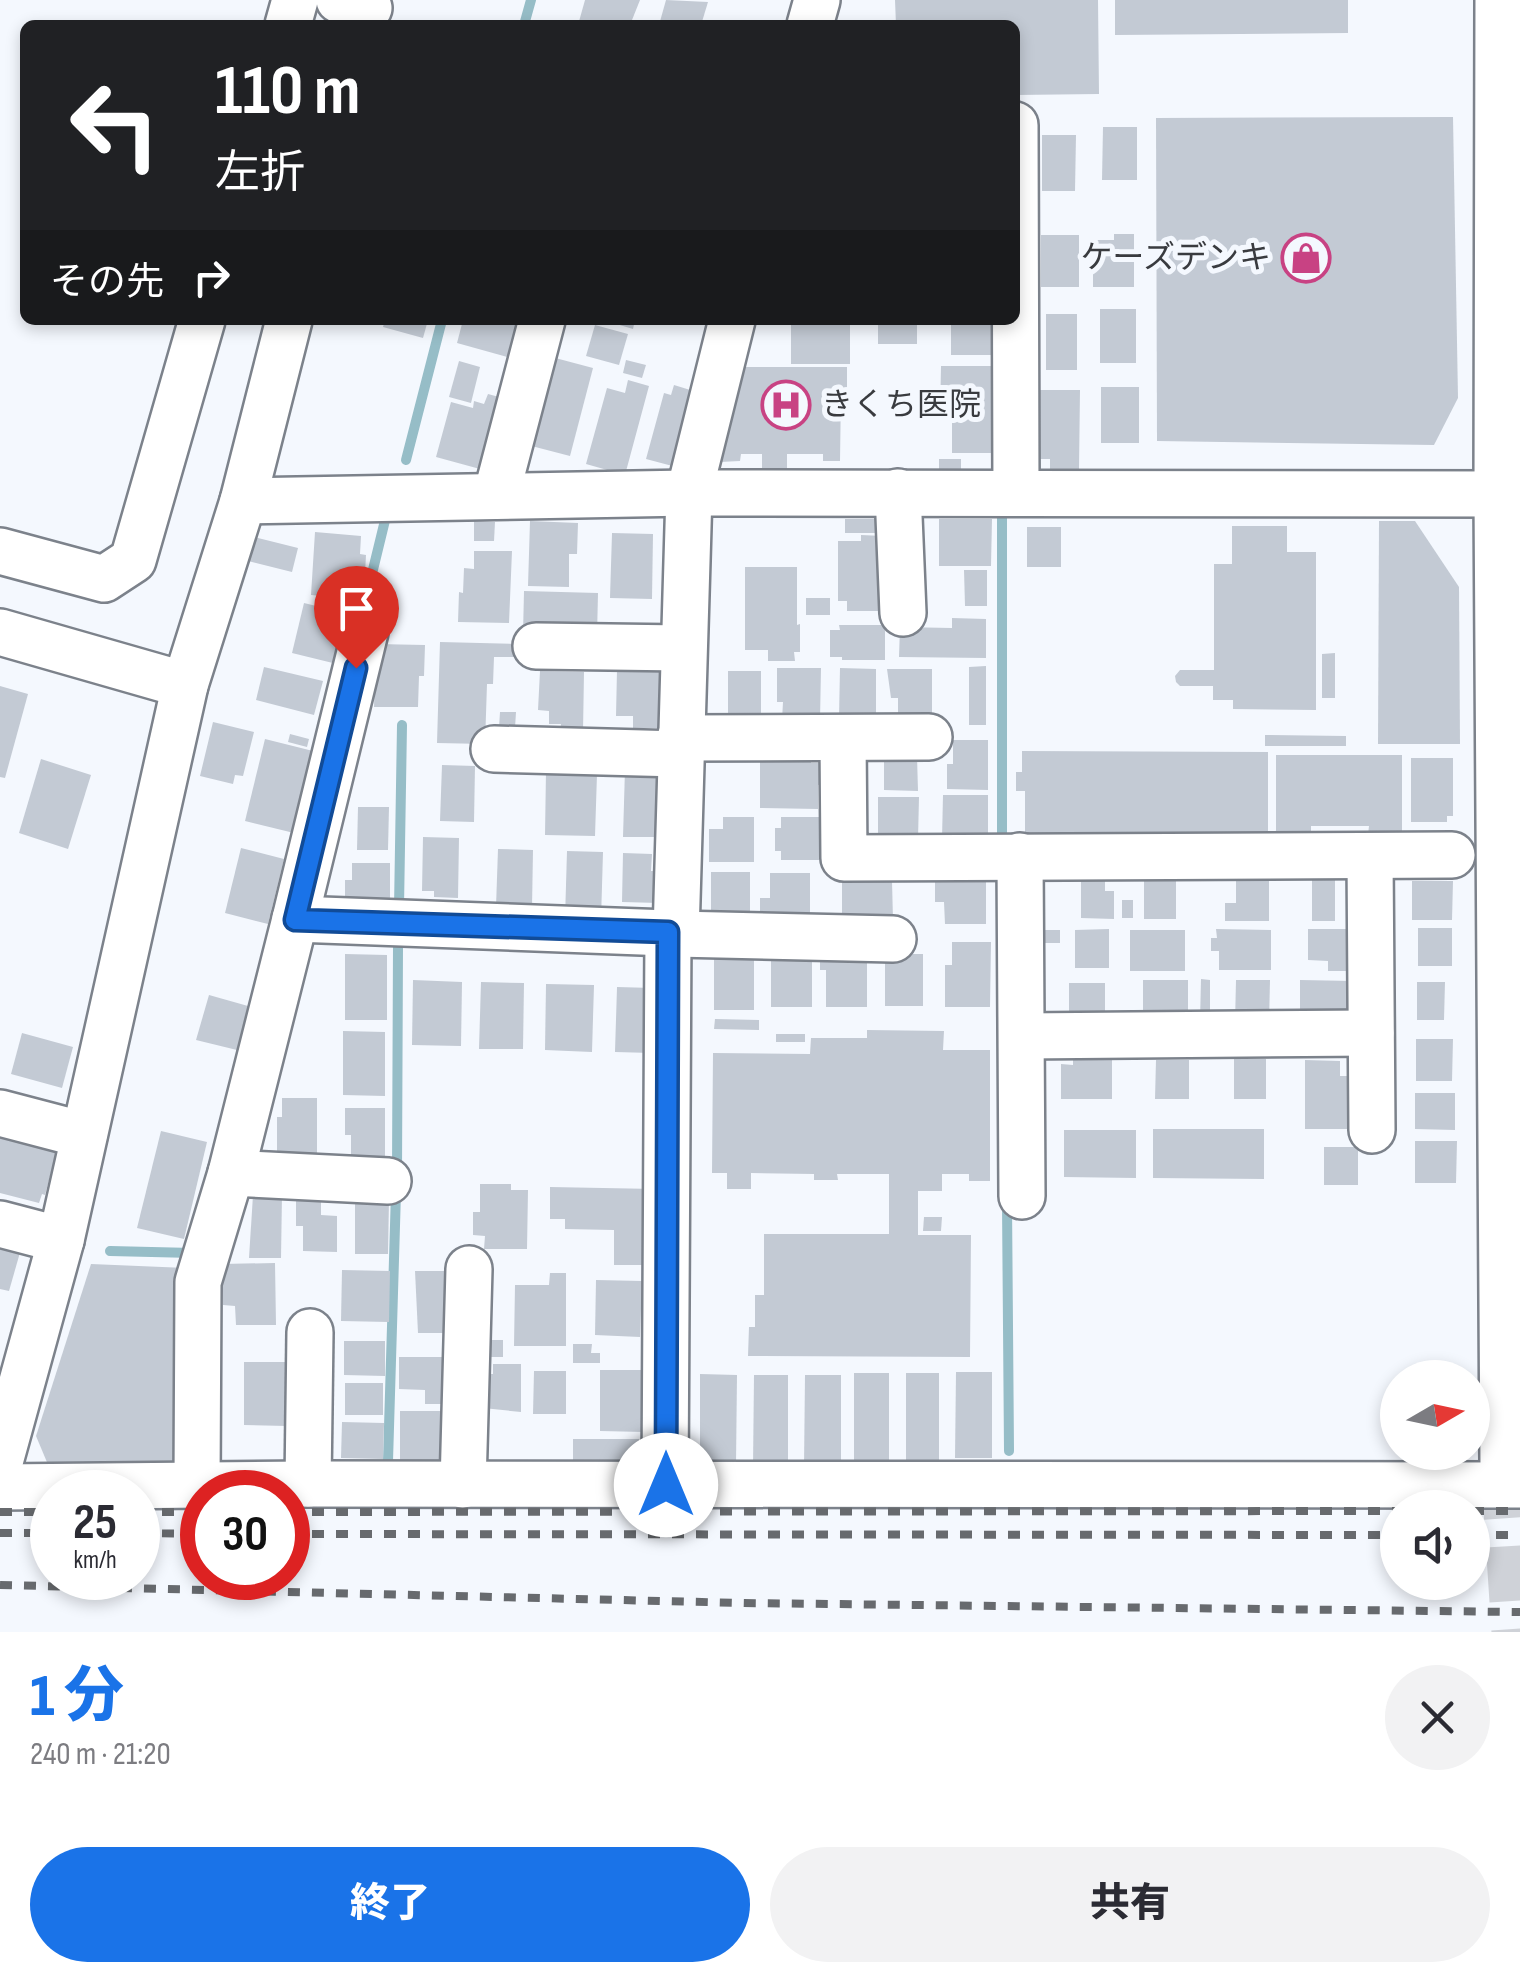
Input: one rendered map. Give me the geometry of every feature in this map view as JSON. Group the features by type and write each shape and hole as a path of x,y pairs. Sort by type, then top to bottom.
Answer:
{"main road":[{"path":"1503,0 1511,493 1514,1474"}],"street":[{"path":"0,551 104,579 133,560 201,325"},
{"path":"0,1462 61,1240 184,685 243,501 288,325"},
{"path":"496,496 541,325"},
{"path":"666,1485 672,933 689,493 731,325"},
{"path":"1016,325 1016,493"},
{"path":"898,492 903,613"},
{"path":"243,501 689,493 1511,493"},
{"path":"0,632 184,685"},
{"path":"196,1470 198,1282 295,920 364,632"},
{"path":"536,646 683,648"},
{"path":"843,738 844,858 1452,855"},
{"path":"494,750 929,738"},
{"path":"1020,856 1022,1196"},
{"path":"1370,856 1372,1130"},
{"path":"295,920 893,939"},
{"path":"1022,1036 1371,1033"},
{"path":"0,1113 84,1135"},
{"path":"230,1173 388,1181"},
{"path":"0,1224 61,1240"},
{"path":"463,1484 469,1269"},
{"path":"308,1470 310,1332"},
{"path":"310,1484 666,1485 1514,1474"},
{"path":"0,1487 180,1486"}],"building":[{"path":"585,0 640,0 632,20 579,20"},
{"path":"666,0 708,2 703,20 660,20"},
{"path":"895,0 1098,0 1099,94 1020,95 1020,20 896,20"},
{"path":"1115,0 1348,0 1348,33 1115,35"},
{"name":"ケーズデンキ","path":"1453,117 1458,398 1434,445 1157,441 1156,118"},
{"path":"1103,127 1137,127 1137,180 1102,180"},
{"path":"1042,135 1076,135 1075,191 1042,191"},
{"path":"1114,234 1134,234 1134,287 1093,287 1093,240 1114,240"},
{"path":"1041,235 1079,235 1079,287 1041,287"},
{"path":"1100,309 1136,309 1136,363 1100,363"},
{"path":"1046,314 1077,314 1077,370 1046,370"},
{"path":"384,325 427,325 423,338"},
{"path":"462,325 520,325 511,358 457,343"},
{"path":"595,325 628,334 619,365 586,356"},
{"path":"791,325 850,325 850,364 791,364"},
{"path":"878,325 917,325 917,344 878,344"},
{"path":"951,325 996,325 996,355 951,355"},
{"path":"544,355 593,368 570,456 520,443"},
{"path":"626,360 646,365 642,378 623,373"},
{"path":"459,361 480,367 471,403 449,397"},
{"path":"941,366 994,366 994,453 952,453 952,417 940,417"},
{"path":"735,367 847,367 847,390 841,390 840,461 823,461 823,454 787,454 787,470 762,470 762,454 741,454 740,461 720,462 720,435 727,413 734,413"},
{"path":"628,380 649,386 625,475 586,464 607,388 625,393"},
{"path":"674,385 700,393 680,468 646,459 664,393 671,395"},
{"path":"1101,387 1139,387 1139,443 1101,443"},
{"path":"1040,390 1080,390 1079,469 1050,469 1050,459 1039,459"},
{"path":"488,394 499,397 480,469 436,457 451,402 473,408 474,401 484,404"},
{"path":"939,459 961,459 961,469 939,470"},
{"path":"845,519 876,519 876,533 845,533"},
{"path":"939,519 992,519 991,566 939,566"},
{"path":"474,521 495,522 494,541 474,541"},
{"path":"530,521 578,523 577,554 569,554 569,587 528,586"},
{"path":"1379,521 1415,521 1459,587 1460,744 1378,744"},
{"path":"1232,526 1287,526 1287,552 1316,552 1316,710 1233,709 1233,700 1213,700 1213,686 1180,686 1176,682 1180,670 1214,670 1214,564 1232,564"},
{"path":"1027,527 1061,527 1061,567 1027,567"},
{"path":"315,532 361,536 360,554 366,555 364,593 358,593 358,599 311,595"},
{"path":"612,533 653,534 652,599 610,598"},
{"path":"861,535 883,536 882,611 847,611 847,601 838,601 838,541 861,541"},
{"path":"254,537 298,548 292,572 248,561"},
{"path":"474,551 512,551 509,623 458,622 464,568 474,569"},
{"path":"745,567 797,567 800,652 794,652 795,661 768,661 768,650 745,650"},
{"path":"964,570 987,570 987,606 965,606"},
{"path":"524,591 598,593 597,636 523,634"},
{"path":"806,598 830,598 830,615 806,615"},
{"path":"304,603 353,615 341,665 292,653"},
{"path":"952,618 986,619 986,658 899,657 900,627 952,628"},
{"path":"839,625 885,625 885,660 830,657 830,630 840,630"},
{"path":"440,642 522,644 522,657 494,657 493,684 487,684 485,744 437,743"},
{"path":"376,644 425,645 418,707 374,707"},
{"path":"1335,653 1335,698 1322,698 1322,654"},
{"path":"986,666 986,725 969,725 969,667"},
{"path":"264,667 323,681 314,715 256,700"},
{"path":"777,668 821,668 820,720 782,720 783,702 777,702"},
{"path":"840,668 876,669 876,718 839,718"},
{"path":"887,669 932,669 932,720 898,720 898,698 891,698"},
{"path":"617,670 664,671 662,728 633,728 633,716 616,716"},
{"path":"540,671 584,672 583,732 560,732 561,724 549,724 549,711 538,710"},
{"path":"728,671 761,671 761,721 728,721"},
{"path":"0,686 28,694 5,778 0,777"},
{"path":"500,712 516,712 515,728 499,728"},
{"path":"213,722 254,732 243,776 235,775 233,784 200,776"},
{"path":"290,734 309,739 307,747 288,742"},
{"path":"1265,735 1346,736 1346,746 1265,746"},
{"path":"265,739 313,751 294,833 245,821"},
{"path":"953,740 988,740 988,790 947,789 947,764 953,764"},
{"path":"1022,751 1268,752 1268,834 1025,833 1025,791 1016,791 1016,772 1022,772"},
{"path":"1276,755 1402,755 1402,835 1368,835 1369,826 1311,826 1311,838 1276,838"},
{"path":"884,756 917,756 918,791 884,790"},
{"path":"760,758 811,758 811,763 828,763 828,784 818,785 818,809 760,808"},
{"path":"1411,758 1453,758 1453,816 1447,816 1447,822 1411,822"},
{"path":"41,759 91,775 68,849 19,833"},
{"path":"442,765 475,766 474,822 440,821"},
{"path":"583,767 583,774 597,774 595,836 545,835 546,771"},
{"path":"625,769 658,770 656,837 623,837"},
{"path":"943,795 988,795 988,839 942,839"},
{"path":"878,797 919,797 918,839 878,839"},
{"path":"358,807 389,807 388,850 357,850"},
{"path":"723,817 754,817 754,862 709,862 709,829 723,829"},
{"path":"781,817 823,817 822,860 781,860 781,851 775,851 775,828 781,828"},
{"path":"423,837 459,838 458,898 434,897 434,891 422,891"},
{"path":"241,848 284,859 268,924 225,913"},
{"path":"498,849 533,850 532,908 496,907"},
{"path":"567,851 603,852 601,920 565,919"},
{"path":"623,853 652,854 651,871 660,871 659,903 622,902"},
{"path":"352,863 390,863 390,899 374,899 374,915 345,914 345,880 352,880"},
{"path":"711,872 750,872 750,925 711,925"},
{"path":"770,873 810,873 810,925 760,915 760,898 770,898"},
{"path":"1236,876 1269,876 1269,921 1225,921 1225,903 1236,903"},
{"path":"935,878 986,879 986,924 945,924 944,902 935,902"},
{"path":"1081,878 1105,879 1105,891 1114,891 1114,919 1081,918"},
{"path":"1144,878 1176,878 1176,919 1144,919"},
{"path":"1312,878 1335,879 1335,921 1312,921"},
{"path":"842,881 892,881 893,920 842,921"},
{"path":"1412,881 1453,881 1452,920 1412,920"},
{"path":"1122,900 1133,900 1133,918 1122,918"},
{"path":"1418,928 1452,928 1452,966 1418,966"},
{"path":"1109,929 1109,968 1075,968 1075,930"},
{"path":"1216,929 1271,930 1271,970 1219,970 1219,951 1211,951"},
{"path":"1308,929 1348,929 1348,971 1328,971 1328,961 1308,960"},
{"path":"1038,930 1060,930 1060,943 1038,943"},
{"path":"1130,930 1185,930 1185,971 1130,971"},
{"path":"952,942 991,942 990,1007 945,1007 945,965 952,965"},
{"path":"736,951 754,951 754,1010 714,1010 714,958 736,958"},
{"path":"820,951 867,954 867,1007 826,1007 826,970 820,970"},
{"path":"771,953 812,953 812,1007 771,1007"},
{"path":"345,954 387,955 387,1020 345,1020"},
{"path":"885,954 923,954 923,1006 885,1006"},
{"path":"1201,979 1210,980 1210,1021 1200,1022"},
{"path":"413,980 462,982 461,1046 412,1045"},
{"path":"1143,980 1188,980 1188,1023 1143,1019"},
{"path":"1236,980 1270,980 1269,1023 1235,1023"},
{"path":"1300,980 1353,981 1350,1021 1300,1020"},
{"path":"481,982 524,983 523,1049 479,1049"},
{"path":"1417,982 1445,982 1444,1020 1417,1020"},
{"path":"1069,983 1105,983 1105,1020 1069,1020"},
{"path":"546,984 594,985 592,1052 545,1050"},
{"path":"617,987 653,988 652,1053 615,1052"},
{"path":"209,995 248,1006 237,1050 196,1040"},
{"path":"715,1019 759,1020 759,1030 714,1029"},
{"path":"867,1030 944,1031 943,1050 990,1050 990,1181 969,1181 969,1174 942,1174 942,1191 918,1191 918,1235 971,1235 970,1357 748,1356 749,1327 755,1327 755,1295 764,1295 764,1234 889,1234 889,1174 837,1174 838,1180 814,1180 814,1174 751,1173 751,1189 727,1189 727,1173 712,1173 713,1053 810,1054 811,1038 867,1038"},
{"path":"343,1031 385,1032 385,1096 343,1095"},
{"path":"22,1033 73,1047 62,1088 11,1074"},
{"path":"776,1034 805,1034 805,1042 776,1042"},
{"path":"1416,1039 1453,1039 1452,1081 1416,1081"},
{"path":"1073,1056 1112,1056 1112,1099 1061,1099 1061,1064 1073,1065"},
{"path":"1234,1059 1266,1059 1266,1099 1234,1099"},
{"path":"1156,1060 1189,1060 1189,1099 1155,1099"},
{"path":"1305,1060 1340,1061 1340,1076 1352,1076 1352,1129 1305,1129"},
{"path":"1415,1093 1455,1093 1455,1130 1415,1129"},
{"path":"282,1098 317,1098 317,1166 277,1166 277,1117 282,1117"},
{"path":"345,1108 385,1108 385,1161 351,1161 351,1135 345,1135"},
{"path":"3,1126 59,1143 45,1195 39,1203 0,1193"},
{"path":"1153,1129 1264,1129 1264,1179 1153,1178"},
{"path":"1064,1130 1136,1130 1136,1178 1064,1177"},
{"path":"161,1131 207,1142 184,1239 137,1228"},
{"path":"1415,1141 1457,1141 1456,1183 1415,1183"},
{"path":"1324,1147 1358,1147 1358,1185 1324,1185"},
{"path":"480,1184 511,1184 511,1190 528,1190 527,1249 484,1249 485,1236 473,1235 473,1212 480,1212"},
{"path":"550,1187 656,1189 647,1265 614,1265 614,1230 565,1229 565,1219 550,1219"},
{"path":"253,1195 282,1195 281,1258 249,1258"},
{"path":"296,1198 321,1199 321,1215 337,1216 337,1252 303,1251 303,1226 296,1226"},
{"path":"355,1199 389,1199 388,1254 355,1254"},
{"path":"924,1217 942,1217 941,1231 923,1231"},
{"path":"0,1235 23,1242 9,1291 0,1289"},
{"path":"275,1263 276,1325 236,1325 235,1306 223,1305 222,1264"},
{"path":"91,1264 186,1268 184,1452 168,1470 49,1467 36,1436"},
{"path":"342,1270 390,1271 389,1322 341,1321"},
{"path":"415,1271 458,1271 458,1333 418,1333"},
{"path":"550,1273 566,1273 566,1346 514,1346 515,1285 549,1285"},
{"path":"596,1280 642,1281 640,1337 595,1335"},
{"path":"487,1340 503,1340 503,1357 487,1357"},
{"path":"344,1341 385,1341 385,1376 344,1375"},
{"path":"573,1344 592,1344 591,1353 600,1353 600,1363 573,1363"},
{"path":"399,1357 457,1357 457,1404 425,1404 425,1390 399,1389"},
{"path":"244,1362 288,1362 287,1426 244,1425"},
{"path":"493,1364 521,1364 521,1412 483,1408 483,1374 493,1374"},
{"path":"600,1370 644,1370 644,1432 600,1431"},
{"path":"534,1371 566,1371 566,1414 533,1414"},
{"path":"956,1372 992,1372 992,1458 955,1458"},
{"path":"854,1373 889,1373 889,1463 854,1463"},
{"path":"906,1373 939,1373 939,1461 906,1461"},
{"path":"700,1374 737,1375 736,1464 700,1464"},
{"path":"754,1375 788,1375 788,1467 753,1467"},
{"path":"805,1375 841,1375 841,1467 804,1467"},
{"path":"345,1383 383,1383 383,1415 345,1415"},
{"path":"400,1411 450,1411 442,1461 400,1461"},
{"path":"342,1422 384,1423 383,1459 341,1458"},
{"path":"573,1439 639,1439 639,1470 573,1469"}],"waterway":[{"path":"525,20 531,0"},
{"path":"406,460 441,325"},
{"path":"1002,507 1002,838"},
{"path":"360,623 388,508"},
{"path":"399,908 402,725"},
{"path":"397,1175 398,946"},
{"path":"388,1461 396,1192"},
{"path":"1007,1202 1009,1451"},
{"path":"110,1251 193,1253"}],"tunnel":[{"path":"1508,1463 1519,1632"}],"railway":[{"path":"310,1512 1380,1511"},
{"path":"1490,1511 1520,1511"},
{"path":"0,1512 30,1512"},
{"path":"160,1512 180,1512"},
{"path":"0,1533 30,1533"},
{"path":"160,1533 180,1534"},
{"path":"310,1534 1380,1535"},
{"path":"1490,1535 1520,1535"},
{"path":"0,1585 744,1603 1520,1612"}],"place":[{"name":"ケーズデンキ","path":"1306,258"},
{"name":"きくち医院","path":"786,405"}],"route":[{"path":"356,668 295,920 668,932 666,1485"}]}
